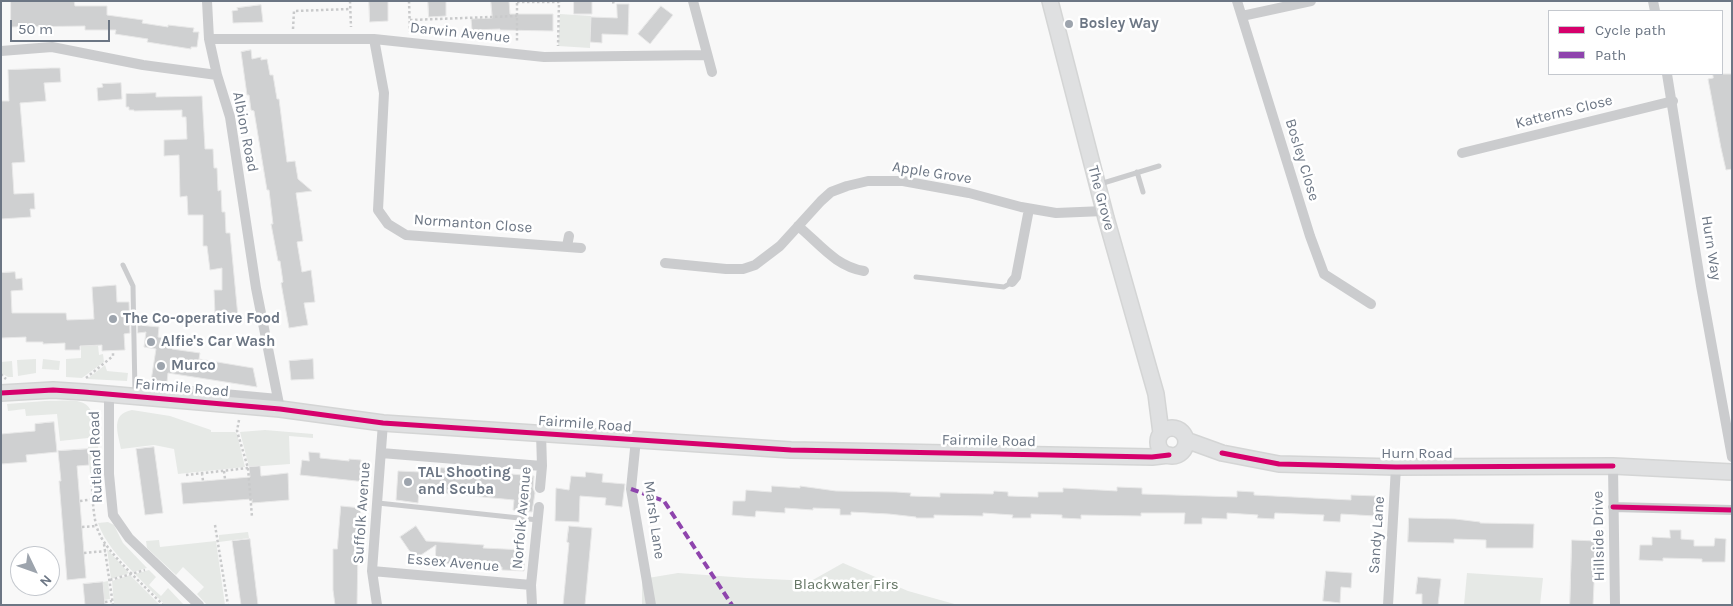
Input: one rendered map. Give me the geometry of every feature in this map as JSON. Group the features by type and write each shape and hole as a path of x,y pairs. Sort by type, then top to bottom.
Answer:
{"main road":[{"name":"The Grove","path":"1050,1 1104,212 1156,394 1164,434"},
{"name":"Fairmile Road","path":"1,393 53,390 240,406 279,404 383,423 791,450 1152,457 1179,449"},
{"path":"1182,431 1179,449 1161,450 1164,434 1182,431"},
{"name":"Fairmile Road","path":"1120,456 1164,434"},
{"name":"Hurn Road","path":"1179,449 1222,453 1279,464 1396,467 1613,466 1732,472"}],"street":[{"path":"208,1 209,39 217,75"},
{"path":"692,1 712,72"},
{"name":"Bosley Close","path":"1238,1 1310,236 1324,274 1371,304"},
{"path":"1242,16 1311,1"},
{"name":"Darwin Avenue","path":"209,39 374,39 558,57 707,55"},
{"name":"Normanton Close","path":"374,39 384,93 378,210 388,224 406,235 568,241 581,248"},
{"name":"Albion Road","path":"1,51 52,47 143,65 217,75 230,117 256,288 279,404"},
{"name":"Hurn Way","path":"1667,75 1732,457"},
{"name":"Katterns Close","path":"1462,153 1672,101"},
{"name":"Apple Grove","path":"665,262 726,269 743,269 755,265 780,246 820,200 831,192 868,181 903,181 969,193 1056,214 1104,212"},
{"path":"1012,282 1016,277 1029,209"},
{"path":"798,226 836,261 850,269 864,271"},
{"path":"141,397 159,388 279,404"},
{"name":"Rutland Road","path":"109,394 109,474 113,515 129,538 199,605"},
{"name":"Suffolk Avenue","path":"377,605 372,571 383,423"},
{"name":"Norfolk Avenue","path":"540,488 542,466 541,433"},
{"name":"Marsh Lane","path":"636,439 631,489 651,605"},
{"path":"381,453 542,466"},
{"name":"Hillside Drive","path":"1613,466 1615,605"},
{"name":"Sandy Lane","path":"1388,605 1396,467"},
{"name":"Norfolk Avenue","path":"532,605 531,585 539,507"},
{"path":"1613,507 1732,510"},
{"name":"Essex Avenue","path":"372,571 531,585"}],"lane":[{"path":"1097,185 1159,166"},
{"path":"1137,172 1143,192"},
{"path":"123,266 133,286 141,397"},
{"path":"916,276 1004,286 1012,282"},
{"path":"378,503 538,520"}],"path":[{"path":"350,1 351,39"},
{"path":"409,1 410,43"},
{"path":"613,1 614,6"},
{"path":"517,54 517,2 559,2 558,57"},
{"path":"292,39 294,11 350,9"},
{"path":"410,20 517,16"},
{"path":"84,392 84,379 114,356 113,351"},
{"path":"240,406 238,431 248,468 252,517"},
{"path":"186,475 248,468"},
{"path":"224,470 225,479"},
{"path":"202,473 203,481"},
{"path":"80,501 94,499"},
{"path":"215,525 228,605"},
{"path":"82,527 97,526"},
{"path":"104,542 113,603 105,602"},
{"path":"84,554 106,551"},
{"path":"110,580 148,569 155,562"}],"green space":[{"path":"560,14 591,16 590,48 558,46"},
{"path":"95,343 96,346 98,345 99,355 103,354 104,362 82,378 66,377 66,359 81,358 81,344"},
{"path":"36,359 36,373 18,376 17,360"},
{"path":"43,359 60,361 59,370 42,369"},
{"path":"12,361 13,377 8,377 1,373 1,362"},
{"path":"105,365 107,371 128,373 127,381 87,379"},
{"path":"76,401 83,403 92,413 97,437 60,441 57,414 26,416 25,409 8,411 7,404"},
{"path":"132,410 170,416 211,430 211,432 235,432 245,467 178,474 174,449 154,445 121,449 117,431 118,420 125,412"},
{"path":"265,430 313,434 313,438 289,436 290,464 249,467 240,432"},
{"path":"98,446 100,472 90,473 88,447"},
{"path":"108,522 114,525 123,543 147,568 133,572 118,555 104,537 98,523"},
{"path":"248,532 249,538 219,542 219,535"},
{"path":"159,540 160,547 216,541 225,605 207,605 197,594 204,587 183,567 176,575 147,548 146,541"},
{"path":"107,549 129,573 111,579"},
{"name":"Blackwater Firs","path":"843,563 908,591 958,605 642,605 642,579 678,573 811,581"},
{"path":"149,570 156,577 149,585 161,596 168,588 184,605 165,605 135,574"},
{"path":"1467,573 1543,578 1540,605 1464,605"},
{"path":"130,575 160,605 114,605 112,581"},
{"path":"108,581 110,599 104,600 103,582"}],"building":[{"path":"11,1 74,1 75,6 107,6 107,15 143,20 142,23 168,27 168,25 194,28 193,32 199,32 197,47 191,47 191,49 147,42 148,39 115,34 116,30 85,30 85,26 11,27"},
{"path":"369,1 388,1 388,21 370,22"},
{"path":"428,1 446,1 446,16 429,17"},
{"path":"491,1 509,1 510,14 553,14 553,31 472,30 471,19 492,18"},
{"path":"574,1 592,1 592,14 574,14"},
{"path":"617,4 629,4 628,35 602,34 602,43 590,42 591,17 617,18"},
{"path":"261,5 263,22 233,23 232,11 238,10 237,8"},
{"path":"661,6 673,15 650,44 638,34"},
{"path":"251,50 252,59 261,57 261,60 267,59 270,75 273,75 277,99 279,99 287,162 295,161 298,179 312,191 296,193 303,241 297,242 302,272 311,270 315,302 304,303 308,325 289,328 281,283 283,282 280,261 278,261 271,224 273,224 269,190 267,190 254,111 251,110 249,95 247,95 241,52"},
{"path":"60,68 61,82 44,83 46,101 20,103 25,162 12,163 14,194 34,193 35,209 30,209 31,217 1,219 1,101 9,101 8,70"},
{"path":"1732,74 1732,169 1726,170 1721,148 1708,79 1713,78 1713,75"},
{"path":"121,83 122,99 98,101 97,88 103,87 102,84"},
{"path":"156,93 156,97 202,96 205,149 213,149 214,168 217,168 218,191 221,190 222,212 225,212 226,233 230,233 238,317 221,318 215,314 214,290 222,290 222,268 210,270 207,246 203,246 203,215 188,215 187,196 180,197 179,155 164,156 164,140 187,139 186,117 182,117 182,110 134,111 126,107 126,94"},
{"path":"15,272 16,279 22,278 23,290 11,291 12,313 66,313 67,320 94,319 92,287 116,285 117,302 129,302 130,333 124,334 125,350 102,351 102,345 80,346 80,350 65,350 65,343 43,344 43,342 26,342 26,337 1,338 1,273"},
{"path":"138,325 159,327 158,337 173,340 172,349 200,353 199,359 253,368 257,387 168,373 167,382 151,381 156,349 144,347 146,332 138,333"},
{"path":"313,359 314,379 291,380 289,361"},
{"path":"54,422 57,452 26,455 27,462 1,464 1,434 35,431 35,424"},
{"path":"154,447 163,513 145,515 136,449"},
{"path":"88,449 89,465 77,466 86,578 67,580 58,451"},
{"path":"309,452 320,453 320,458 349,461 349,459 361,460 360,468 367,468 366,482 300,475 302,460 309,461"},
{"path":"260,466 261,476 288,473 289,500 252,503 252,499 183,504 181,483 250,477 249,467"},
{"path":"421,466 534,476 533,488 535,493 532,512 513,510 514,500 419,491 418,503 396,500 398,471 420,472"},
{"path":"586,472 603,474 602,482 625,484 622,507 605,505 606,498 580,496 579,522 555,521 556,488 569,490 571,476 585,477"},
{"path":"772,486 800,488 800,486 836,491 896,492 911,493 910,496 940,497 940,493 993,494 994,491 1008,492 1008,496 1038,497 1038,492 1063,492 1063,488 1117,491 1117,487 1142,488 1142,494 1237,497 1237,491 1254,492 1254,495 1351,500 1351,495 1376,496 1375,516 1341,514 1340,522 1323,521 1324,515 1275,513 1274,519 1257,518 1258,515 1227,513 1227,519 1202,518 1202,524 1184,524 1185,513 1141,513 1141,516 1081,515 1081,519 1062,518 1062,515 1031,514 1031,518 1012,518 1013,515 983,513 983,516 934,515 934,518 916,518 889,514 851,512 851,515 840,515 840,509 785,508 785,513 756,511 755,517 732,515 733,501 745,501 746,490 771,492"},
{"path":"341,506 361,508 356,549 358,549 357,605 335,605 333,549 337,549"},
{"path":"1409,518 1455,519 1480,523 1534,524 1533,548 1486,548 1486,540 1454,539 1454,543 1408,542"},
{"path":"416,526 426,541 484,545 483,548 525,550 524,571 502,570 502,567 435,563 436,545 415,559 400,537"},
{"path":"569,526 592,528 585,605 563,605"},
{"path":"1670,530 1681,530 1681,539 1694,540 1694,546 1714,546 1715,538 1726,539 1725,562 1702,562 1702,559 1663,558 1663,561 1639,560 1640,545 1652,545 1652,537 1670,538"},
{"path":"250,539 258,605 241,605 232,541"},
{"path":"1572,540 1596,541 1593,605 1570,605"},
{"path":"1326,571 1352,573 1351,588 1341,587 1340,603 1323,601"},
{"path":"1418,577 1441,579 1438,605 1422,605 1422,594 1416,594"},
{"path":"103,582 105,605 85,605 83,584"}],"marked path":[{"path":"631,489 664,501 732,605"}],"cycle path":[{"path":"1,393 53,390 84,392 280,409 383,423 791,450 1152,457 1169,455"},
{"path":"1222,453 1279,464 1396,467 1613,466"},
{"path":"1613,507 1732,510"}],"place":[{"name":"Bosley Way","path":"1069,24"},
{"name":"The Co-operative Food","path":"113,319"},
{"name":"Alfie's Car Wash","path":"151,342"},
{"name":"Murco","path":"161,366"},
{"name":"TAL Shooting and Scuba","path":"408,482"}]}
